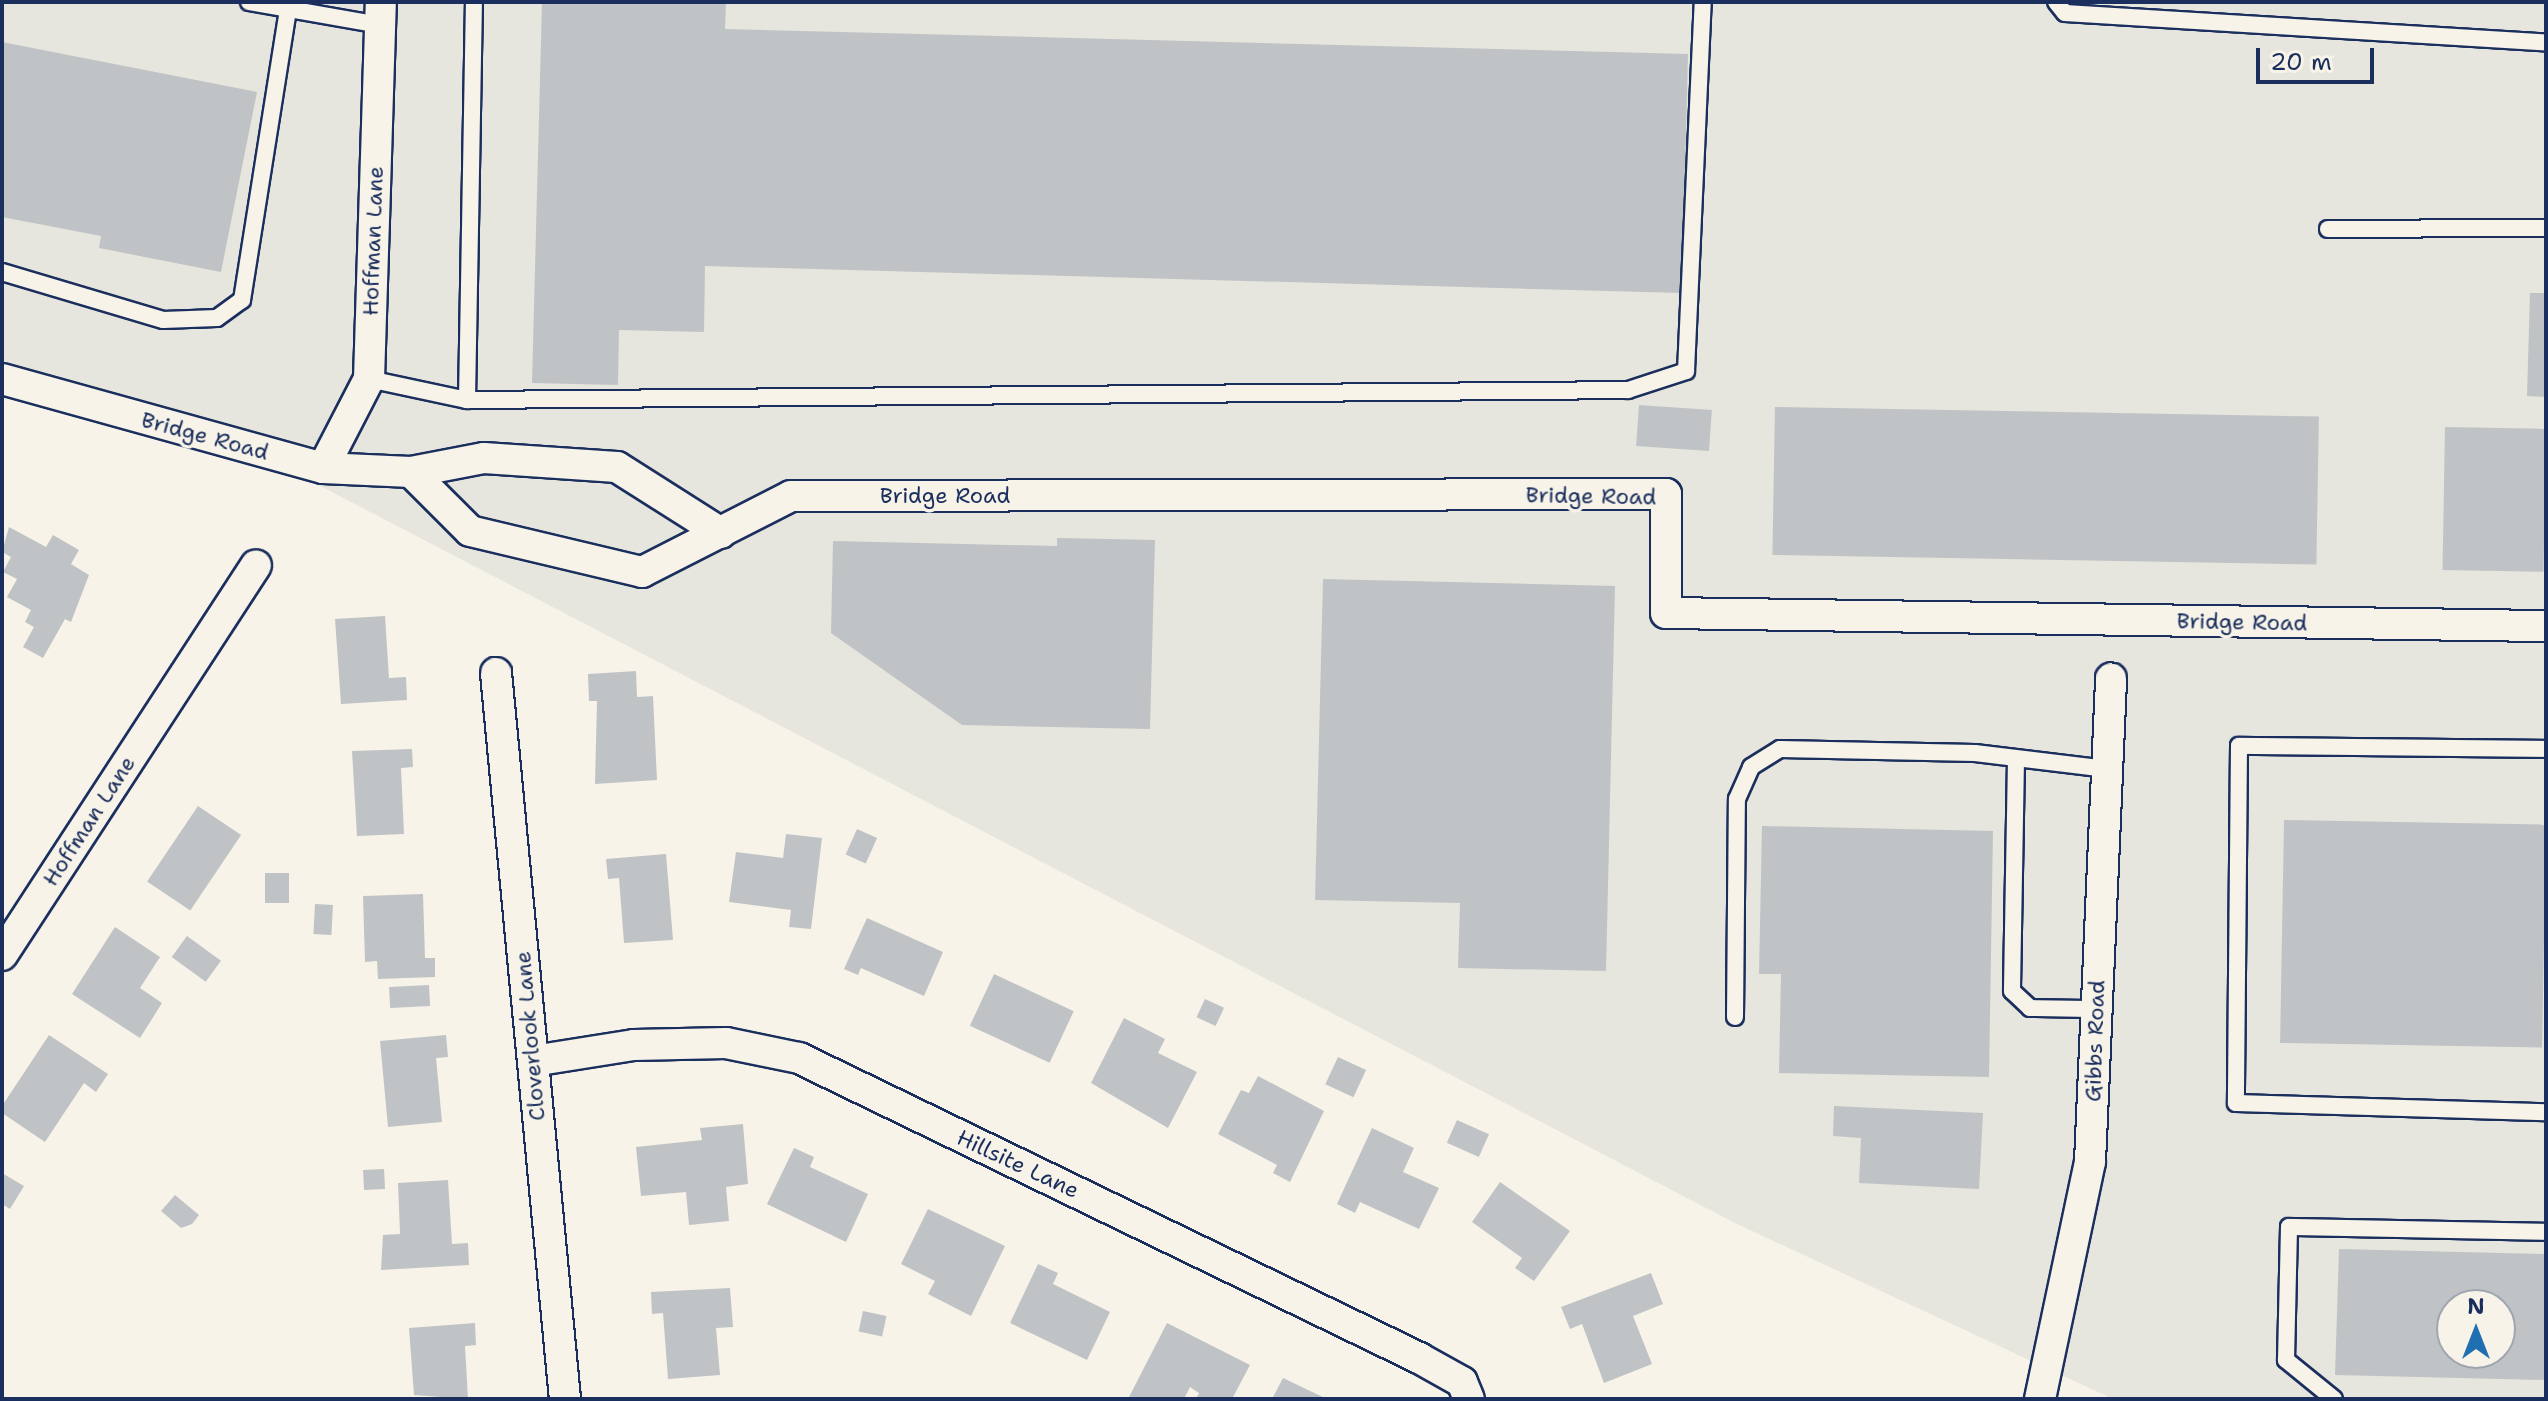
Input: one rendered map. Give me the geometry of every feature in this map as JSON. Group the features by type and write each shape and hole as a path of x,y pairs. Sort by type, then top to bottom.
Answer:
{"street":[{"name":"Hoffman Lane","path":"323,468 369,379 381,14"},
{"name":"Bridge Road","path":"2,379 323,468 411,472 484,458 617,467 721,533"},
{"name":"Bridge Road","path":"411,472 470,531 642,572 791,496 1666,494 1666,613 2546,626"},
{"name":"Hoffman Lane","path":"2,955 256,566"},
{"name":"Cloverlook Lane","path":"496,673 565,1399"},
{"name":"Gibbs Road","path":"2040,1399 2090,1162 2111,678"},
{"name":"Hillsite Lane","path":"533,1061 634,1045 726,1043 799,1058 1405,1351 1462,1382 1469,1399"}],"lane":[{"path":"249,2 288,9 381,14"},
{"path":"467,400 474,2"},
{"path":"369,379 467,400 1628,390 1686,371 1703,2"},
{"path":"2056,2 2065,13 2546,42"},
{"path":"2,272 163,320 217,318 242,300 288,9"},
{"path":"2328,229 2546,228"},
{"path":"2546,749 2239,746 2236,1103 2546,1112"},
{"path":"1735,1017 1737,799 1751,767 1780,749 2016,759 2107,769"},
{"path":"2016,759 2012,991 2030,1008 2097,1009"},
{"path":"2334,1399 2286,1360 2289,1227 2546,1232"}],"shaded area":[{"path":"2,2 2546,2 2546,1399 2113,1399 1735,1223 307,479 2,390"}],"building":[{"path":"542,2 726,2 725,29 1688,54 1682,293 705,266 704,332 619,330 618,385 532,383"},
{"path":"2,42 257,92 221,272 99,248 101,236 2,217"},
{"path":"2530,293 2546,293 2546,397 2527,396"},
{"path":"1639,405 1712,410 1709,451 1636,446"},
{"path":"1775,407 2319,416 2316,564 1772,555"},
{"path":"2445,427 2546,429 2543,572 2443,570"},
{"path":"9,527 46,547 53,535 79,550 71,564 89,575 71,622 65,619 43,658 23,647 34,627 25,622 31,610 7,597 17,579 3,572 11,557 2,552"},
{"path":"1057,538 1155,540 1150,729 962,725 831,633 833,541 1057,546"},
{"path":"1323,579 1615,586 1606,971 1458,968 1460,903 1315,900"},
{"path":"385,616 389,678 406,677 407,700 341,704 335,619"},
{"path":"636,671 637,697 653,696 657,780 595,784 597,701 589,701 588,674"},
{"path":"412,749 413,767 401,768 404,834 357,836 352,751"},
{"path":"198,806 241,835 190,911 147,881"},
{"path":"2284,820 2546,825 2542,1048 2280,1043"},
{"path":"1762,826 1993,831 1989,1077 1779,1073 1781,974 1759,974"},
{"path":"857,829 877,838 866,864 846,855"},
{"path":"786,834 822,838 811,929 789,927 791,910 729,902 736,852 783,858"},
{"path":"666,854 673,940 624,943 619,878 608,879 606,859"},
{"path":"265,873 289,873 289,903 265,903"},
{"path":"423,894 425,958 435,958 435,977 378,979 377,961 365,962 363,896"},
{"path":"315,904 333,905 331,935 313,934"},
{"path":"867,918 943,952 924,996 861,968 858,975 844,969"},
{"path":"115,927 160,957 140,988 162,1003 140,1038 72,994"},
{"path":"187,936 221,961 206,982 172,957"},
{"path":"994,974 1074,1011 1050,1063 970,1026"},
{"path":"429,985 430,1006 390,1008 389,987"},
{"path":"1205,999 1224,1008 1216,1026 1197,1017"},
{"path":"1124,1018 1165,1039 1158,1053 1197,1072 1168,1128 1091,1083"},
{"path":"49,1035 108,1074 96,1092 84,1083 45,1142 2,1113 2,1106"},
{"path":"446,1035 448,1057 436,1058 442,1122 388,1127 380,1041"},
{"path":"1338,1057 1366,1070 1353,1097 1325,1084"},
{"path":"1258,1076 1324,1111 1290,1182 1273,1173 1277,1165 1218,1134 1241,1090 1249,1093"},
{"path":"1834,1106 1983,1113 1979,1189 1859,1183 1861,1138 1833,1136"},
{"path":"1457,1120 1489,1134 1479,1157 1447,1143"},
{"path":"743,1124 748,1184 726,1187 729,1221 689,1225 686,1192 641,1196 636,1147 702,1140 700,1128"},
{"path":"1372,1128 1414,1148 1403,1172 1439,1188 1419,1229 1360,1202 1355,1213 1337,1204"},
{"path":"794,1148 814,1157 810,1167 868,1194 846,1242 767,1204"},
{"path":"384,1169 385,1189 364,1190 363,1170"},
{"path":"2,1173 24,1186 10,1209 2,1204"},
{"path":"448,1180 452,1244 468,1243 469,1265 381,1270 383,1235 400,1234 398,1183"},
{"path":"1500,1182 1570,1231 1534,1281 1515,1268 1522,1258 1472,1222"},
{"path":"175,1195 199,1215 192,1224 181,1228 161,1211"},
{"path":"928,1209 1005,1246 971,1316 928,1294 935,1281 901,1264"},
{"path":"2339,1249 2546,1254 2546,1380 2335,1375"},
{"path":"1038,1264 1058,1273 1053,1284 1110,1312 1087,1360 1010,1323"},
{"path":"1651,1273 1663,1304 1633,1316 1652,1364 1604,1383 1582,1324 1570,1329 1561,1307"},
{"path":"730,1288 733,1327 716,1328 720,1375 668,1379 663,1313 652,1314 651,1292"},
{"path":"863,1311 886,1316 882,1337 859,1332"},
{"path":"475,1323 476,1345 465,1346 468,1399 414,1395 409,1328"},
{"path":"1167,1323 1250,1365 1232,1399 1196,1399 1199,1393 1190,1387 1184,1399 1128,1399"},
{"path":"1283,1378 1327,1399 1272,1399"}]}
